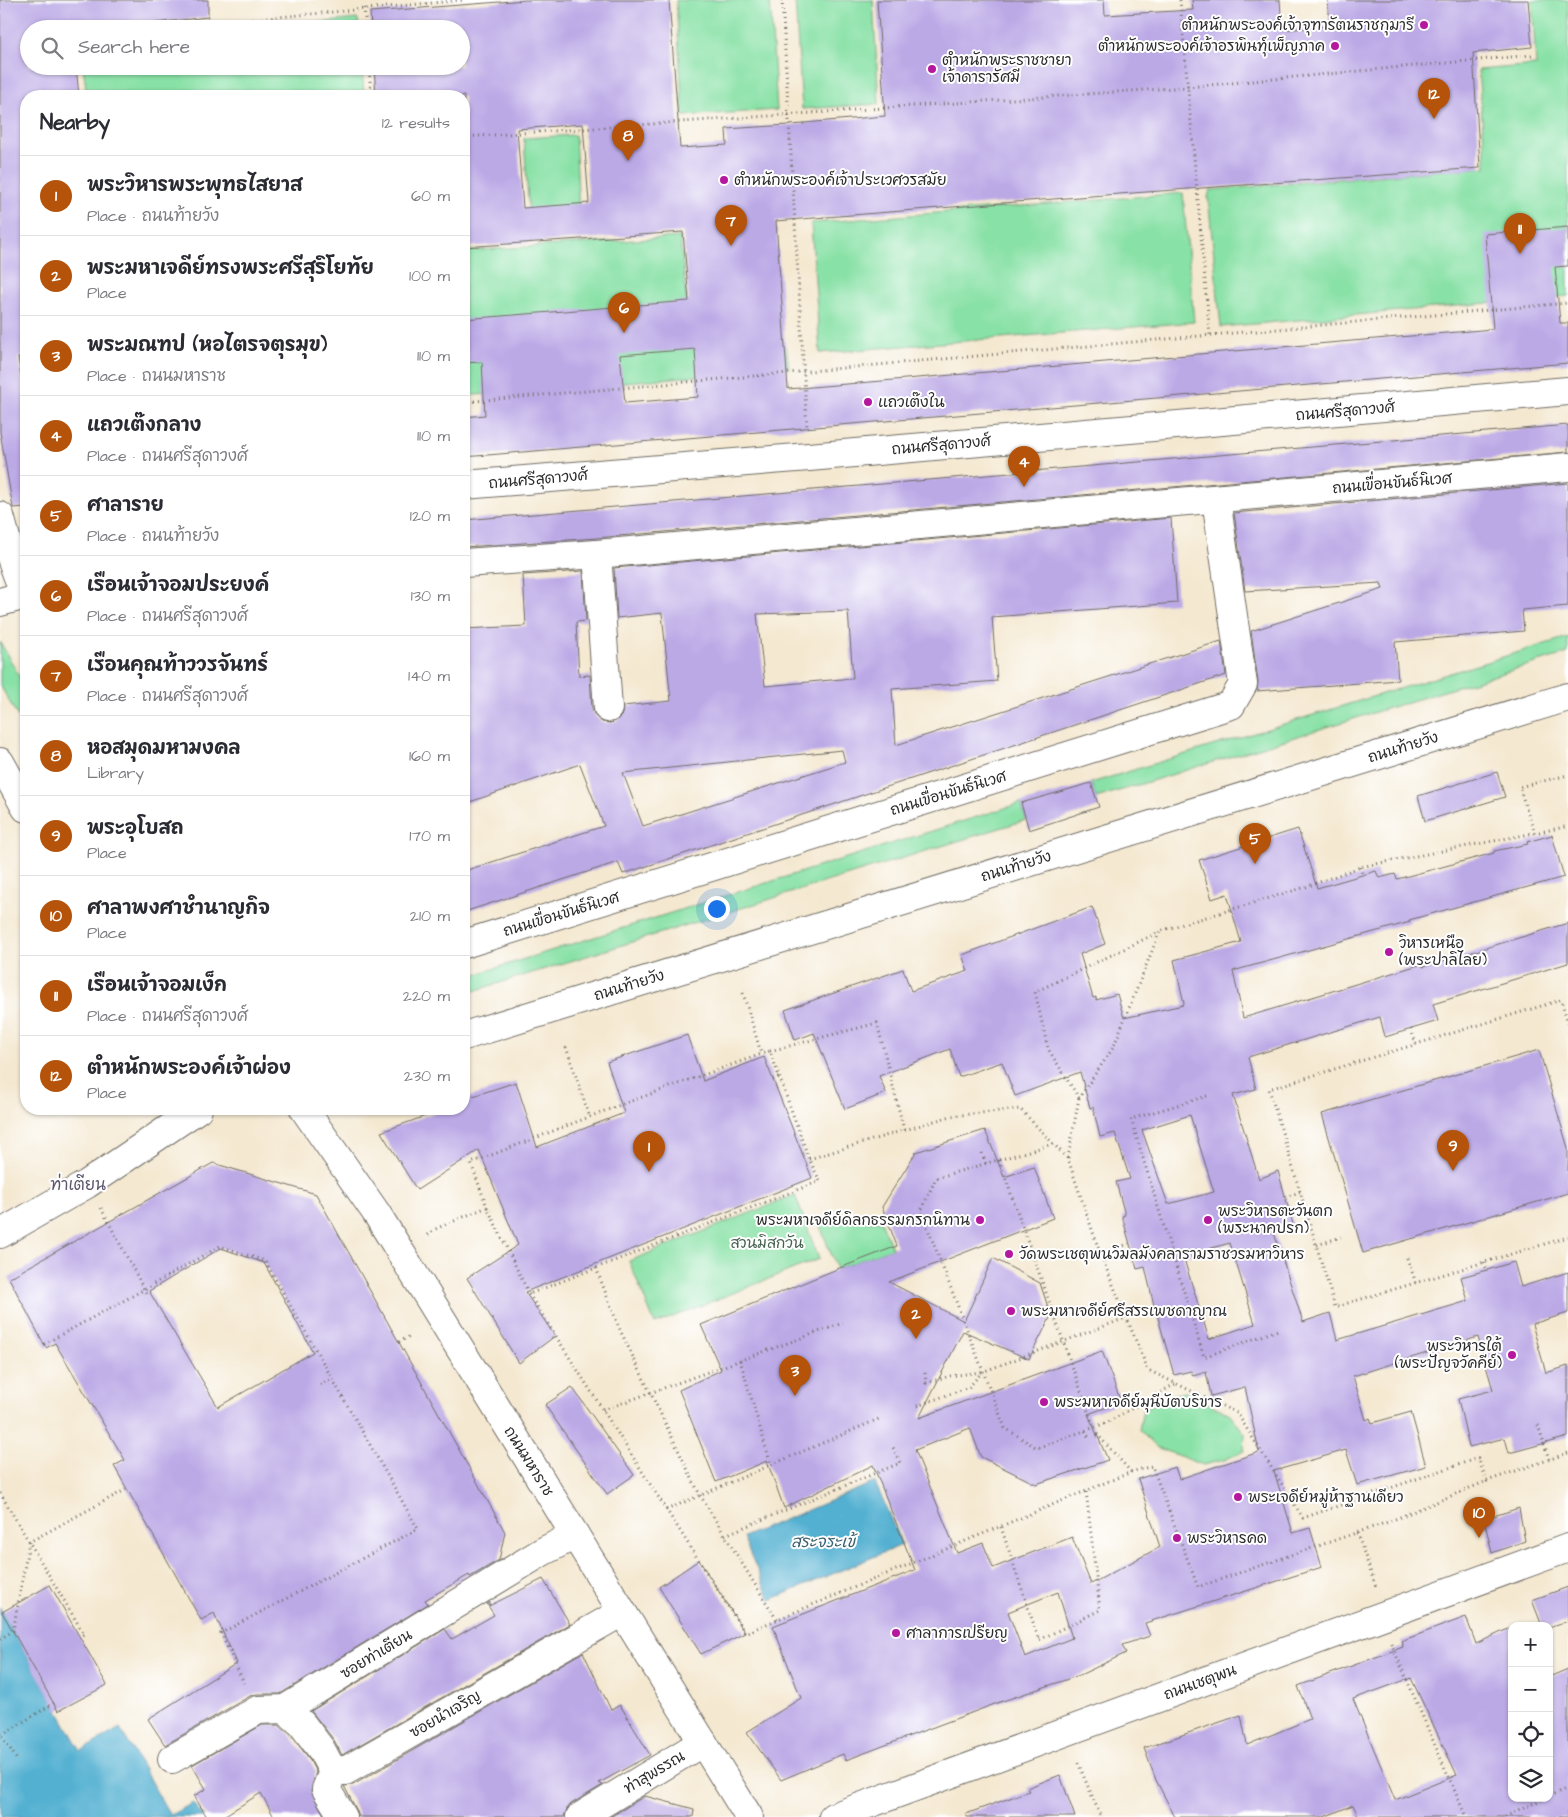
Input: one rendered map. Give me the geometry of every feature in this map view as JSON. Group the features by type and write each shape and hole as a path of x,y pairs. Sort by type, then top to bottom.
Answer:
{"street":[{"name":"ถนนศรีสุดาวงศ์","path":"470,485 1568,391"},
{"name":"ถนนเขื่อนขันธ์นิเวศ","path":"470,563 597,554 1568,467"},
{"name":"ถนนเขื่อนขันธ์นิเวศ","path":"470,942 1230,705 1243,684 1216,499"},
{"path":"0,516 13,564 19,598"},
{"path":"597,554 608,708"},
{"name":"ถนนท้ายวัง","path":"470,1034 1568,696"},
{"path":"0,762 20,797"},
{"path":"0,1234 87,1184 189,1115"},
{"name":"ถนนมหาราช","path":"308,1115 377,1214 749,1817"},
{"name":"ซอยท่าเตียน","path":"172,1759 258,1710 285,1709 542,1552 575,1535"},
{"name":"ถนนเชตุพน","path":"833,1817 1568,1548"},
{"name":"ซอยนำเจริญ","path":"334,1769 345,1771 622,1612"},
{"path":"285,1709 302,1724 334,1769 326,1789 343,1817"},
{"name":"ท่าสุพรรณ","path":"580,1817 703,1742"}],"path":[{"path":"240,20 464,0"},
{"path":"782,0 809,457"},
{"path":"1180,0 1210,336"},
{"path":"364,8 365,20"},
{"path":"470,136 789,116 1188,87 1532,55"},
{"path":"370,75 371,90"},
{"path":"470,401 1568,303"},
{"path":"1536,833 1519,787 1568,775"},
{"path":"1079,1098 1048,1049 1035,992 1160,932 1306,887 1360,867 1565,827 1568,828"},
{"path":"1360,867 1363,875"},
{"path":"1068,1159 1079,1098 1113,1048 1160,932"},
{"path":"743,993 760,1054"},
{"path":"1568,1023 1561,1000 1269,1088 1335,1307 1568,1237"},
{"path":"904,1130 877,1023 760,1054 471,1163 487,1207 528,1294 745,1633 1086,1490 1131,1472 1152,1466 1198,1587 1388,1522 1487,1481 1568,1453"},
{"path":"1411,1029 1416,1044"},
{"path":"566,1047 590,1118"},
{"path":"528,1294 820,1181 809,1158 770,1051"},
{"path":"773,1080 779,1077"},
{"path":"1207,1096 1131,1119 1204,1357 1278,1330"},
{"path":"809,1158 951,1116 1020,1109 1068,1159 1100,1253 1148,1370 1237,1413 1303,1518 1478,1458 1487,1481"},
{"path":"1053,1144 936,1178 921,1210 1005,1428 1037,1448 1106,1423 1177,1384"},
{"path":"982,1153 986,1164"},
{"path":"998,1160 1094,1428"},
{"path":"1285,1197 1300,1192"},
{"path":"428,1235 433,1230 487,1207"},
{"path":"108,1222 146,1291"},
{"path":"1317,1245 1341,1237"},
{"path":"1100,1253 1129,1244"},
{"path":"44,1344 146,1291 220,1246 265,1261 418,1529 221,1633 258,1710"},
{"path":"1407,1258 1416,1283"},
{"path":"1484,1262 1487,1270"},
{"path":"596,1268 620,1330 700,1495 777,1620"},
{"path":"925,1373 926,1384 950,1376 982,1372 1126,1318"},
{"path":"602,1410 842,1323"},
{"path":"399,1342 410,1336"},
{"path":"740,1360 771,1465"},
{"path":"916,1406 969,1387 982,1372"},
{"path":"320,1385 330,1379"},
{"path":"666,1510 881,1418"},
{"path":"1538,1425 1549,1459"},
{"path":"1085,1431 1089,1438"},
{"path":"1097,1434 1131,1472"},
{"path":"725,1535 900,1463 892,1445"},
{"path":"29,1542 127,1489"},
{"path":"1001,1527 1039,1640 1100,1610 1086,1490"},
{"path":"0,1493 84,1634 80,1636"},
{"path":"1357,1533 1378,1593"},
{"path":"0,1639 13,1631 29,1542"},
{"path":"1388,1638 1466,1817"},
{"path":"17,1760 1,1733 54,1703"},
{"path":"1078,1763 1101,1817"},
{"path":"1553,1794 1568,1788"},
{"path":"1505,1817 1537,1802"}],"green space":[{"path":"676,0 770,0 777,110 683,116"},
{"path":"795,0 873,0 879,104 802,109"},
{"path":"1532,0 1568,0 1568,296 1221,327 1208,197 1210,190 1486,167 1478,70 1536,65"},
{"path":"84,75 363,75 364,90 86,90"},
{"path":"575,135 579,212 529,216 524,138"},
{"path":"1183,193 1194,322 820,353 811,223"},
{"path":"680,237 691,341 786,347 789,368 470,395 470,251"},
{"path":"1568,637 1568,653 1096,798 1091,783"},
{"path":"0,642 20,677 20,720 0,685"},
{"path":"1021,803 1026,820 470,992 470,976"},
{"name":"สวนมิสกวัน","path":"795,1195 819,1259 655,1324 629,1261"},
{"path":"818,1221 881,1221 892,1248 837,1269"},
{"path":"1185,1392 1230,1414 1245,1434 1244,1451 1224,1460 1203,1465 1156,1447 1139,1430 1143,1410 1167,1396"}],"water":[{"name":"สระจระเข้","path":"875,1482 902,1545 770,1600 743,1537"},
{"path":"0,1608 81,1751 120,1728 170,1815 193,1803 204,1817 0,1817"}],"building":[{"path":"0,0 208,0 208,17 181,20 20,20 20,75 77,75 78,90 20,90 20,358 18,358 20,370 20,507 13,508 0,432"},
{"path":"526,0 669,0 680,148 727,145 726,129 885,116 877,0 1104,0 1105,15 1193,10 1192,0 1280,0 1282,30 1330,26 1328,0 1528,0 1532,47 1473,53 1480,168 776,221 788,389 1493,329 1485,234 1568,227 1568,266 1555,267 1560,323 1568,323 1568,363 470,456 470,416 485,415 482,362 470,363 470,319 689,301 683,232 470,247 470,90 376,90 375,75 470,75 470,20 370,20 370,12","holes":["583,124 589,203 523,208 517,129","695,349 698,397 625,403 620,355"]},
{"path":"1568,425 1568,452 596,538 470,547 470,519"},
{"path":"1568,483 1568,606 1522,610 1524,631 1395,642 1398,680 1257,691 1258,682 1251,631 1383,589 1381,583 1245,591 1234,513"},
{"path":"1171,518 1177,603 992,617 997,681 892,689 896,745 1221,641 1226,675 623,874 618,862 470,910 470,869 604,826 580,764 470,802 470,629 526,626 523,575 583,571 586,621 576,622 579,676 590,675 592,709 595,716 602,722 610,723 616,721 622,715 623,706 671,701 662,613 617,618 614,568","holes":["848,611 853,678 765,686 757,614","842,750 845,762 643,826 623,773"]},
{"path":"1497,772 1505,797 1425,821 1418,796"},
{"path":"1091,783 1099,807 1029,830 1021,803"},
{"path":"1298,829 1317,888 1376,871 1379,878 1395,874 1397,879 1494,853 1494,851 1528,844 1527,842 1552,835 1564,877 1233,971 1243,1018 1422,964 1423,967 1568,923 1568,963 1433,1004 1438,1021 1385,1037 1380,1017 1248,1057 1256,1089 1233,1095 1259,1179 1278,1171 1293,1224 1273,1230 1303,1322 1330,1313 1337,1340 1468,1301 1461,1277 1514,1262 1521,1287 1568,1272 1568,1313 1532,1324 1546,1373 1568,1366 1568,1437 1509,1453 1505,1438 1469,1447 1458,1399 1493,1390 1478,1337 1353,1376 1366,1420 1370,1418 1372,1423 1411,1412 1426,1466 1357,1485 1346,1450 1274,1471 1293,1533 1310,1528 1322,1567 1145,1623 1150,1636 1122,1645 1126,1653 1080,1675 1000,1702 846,1760 843,1754 781,1780 747,1732 801,1698 773,1626 915,1570 873,1465 784,1508 767,1461 716,1482 679,1390 721,1370 701,1325 897,1246 882,1207 916,1152 985,1130 1004,1177 1034,1167 1053,1218 889,1282 964,1321 993,1258 1040,1283 1051,1316 1029,1359 963,1331 919,1418 1102,1351 1121,1402 1088,1414 1108,1460 1036,1484 981,1457 970,1428 915,1450 957,1553 983,1543 993,1568 1072,1537 1091,1584 1160,1547 1138,1479 1175,1467 1179,1479 1259,1452 1245,1387 1211,1396 1206,1372 1193,1376 1191,1371 1174,1375 1156,1314 1145,1267 1137,1269 1122,1216 1125,1215 1116,1182 1130,1179 1115,1133 1100,1137 1093,1107 1090,1108 1080,1072 1015,1096 1002,1062 959,1077 950,1049 879,1076 886,1093 845,1109 814,1033 795,1040 785,1010 903,969 911,991 968,971 962,955 1092,907 1105,944 1080,954 1093,998 1096,997 1096,1000 1117,994 1124,1018 1183,1005 1174,960 1241,942 1227,894 1212,899 1199,860","holes":["1190,1115 1214,1192 1168,1204 1142,1130","1230,1243 1255,1324 1209,1339 1183,1256","1058,1592 1072,1638 1025,1657 1008,1612"]},
{"path":"687,1035 703,1081 764,1057 812,1178 525,1292 555,1336 519,1363 467,1278 518,1245 479,1150 417,1190 381,1132 428,1115 470,1115 470,1097 516,1082 537,1147 624,1113 607,1062"},
{"path":"1539,1050 1568,1148 1568,1193 1363,1253 1322,1114"},
{"path":"213,1163 316,1194 505,1532 499,1560 425,1600 428,1604 280,1694 257,1694 250,1696 165,1745 148,1719 237,1663 214,1613 201,1620 114,1466 125,1460 55,1343 46,1348 9,1278","holes":["221,1248 264,1263 313,1352 218,1407 149,1291"]},
{"path":"572,1387 634,1475 607,1494 545,1405"},
{"path":"1519,1508 1525,1541 1492,1553 1484,1519"},
{"path":"699,1560 745,1633 701,1654 659,1587"},
{"path":"543,1579 570,1624 342,1755 334,1740 311,1711 445,1629 452,1639 494,1615 487,1604 490,1602 489,1606"},
{"path":"50,1585 107,1685 58,1711 2,1612"},
{"path":"1568,1587 1568,1621 1553,1627 1553,1622 1540,1622 1532,1600"},
{"path":"1466,1617 1476,1644 1508,1629 1508,1802 1553,1802 1553,1675 1568,1669 1568,1817 1356,1817 1358,1815 1353,1805 1324,1817 1175,1817 1156,1780 1144,1748 1241,1715 1247,1745 1310,1719 1298,1686 1403,1647 1401,1641","holes":["1411,1678 1457,1775 1395,1800 1353,1699"]},
{"path":"583,1652 611,1710 620,1705 650,1755 599,1783 603,1785 571,1804 564,1817 359,1817 344,1786 353,1785"},
{"path":"262,1725 279,1725 308,1757 316,1772 311,1791 325,1817 274,1817 261,1793 222,1817 207,1817 194,1796 206,1789 192,1765"},
{"path":"1060,1775 1075,1817 967,1817 966,1814 1029,1791 1027,1788"},
{"path":"645,1796 694,1809 693,1817 610,1817"}],"place":[{"name":"ตำหนักพระองค์เจ้าจุฑารัตนราชกุมารี","path":"1424,25"},
{"name":"ตำหนักพระองค์เจ้าอรพินทุ์เพ็ญภาค","path":"1335,46"},
{"name":"ตำหนักพระราชชายา เจ้าดารารัศมี","path":"932,69"},
{"name":"ตำหนักพระองค์เจ้าผ่อง","path":"1434,119"},
{"name":"หอสมุดมหามงคล","path":"628,161"},
{"name":"ตำหนักพระองค์เจ้าประเวศวรสมัย","path":"724,180"},
{"name":"เรือนคุณท้าววรจันทร์","path":"731,246"},
{"name":"เรือนเจ้าจอมเง็ก","path":"1520,254"},
{"name":"เรือนเจ้าจอมประยงค์","path":"624,333"},
{"name":"แถวเต๊งใน","path":"868,402"},
{"name":"แถวเต๊งกลาง","path":"1024,487"},
{"name":"ศาลาราย","path":"1255,864"},
{"name":"วิหารเหนือ (พระปาลิไลย)","path":"1389,952"},
{"name":"พระอุโบสถ","path":"1453,1171"},
{"name":"พระวิหารพระพุทธไสยาส","path":"649,1172"},
{"name":"พระมหาเจดีย์ดิลกธรรมกรกนิทาน","path":"980,1220"},
{"name":"พระวิหารตะวันตก (พระนาคปรก)","path":"1208,1220"},
{"name":"วัดพระเชตุพนวิมลมังคลารามราชวรมหาวิหาร","path":"1009,1254"},
{"name":"พระมหาเจดีย์ศรีสรรเพชดาญาณ","path":"1011,1311"},
{"name":"พระมหาเจดีย์ทรงพระศรีสุริโยทัย","path":"916,1339"},
{"name":"พระวิหารใต้ (พระปัญจวัคคีย์)","path":"1512,1355"},
{"name":"พระมณฑป (หอไตรจตุรมุข)","path":"795,1396"},
{"name":"พระมหาเจดีย์มุนีบัตบริขาร","path":"1044,1402"},
{"name":"พระเจดีย์หมู่ห้าฐานเดียว","path":"1238,1497"},
{"name":"พระวิหารคด","path":"1177,1538"},
{"name":"ศาลาพงศาชำนาญกิจ","path":"1479,1538"},
{"name":"ศาลาการเปรียญ","path":"896,1633"}],"district":[{"name":"ท่าเตียน","path":"78,1184"}]}
